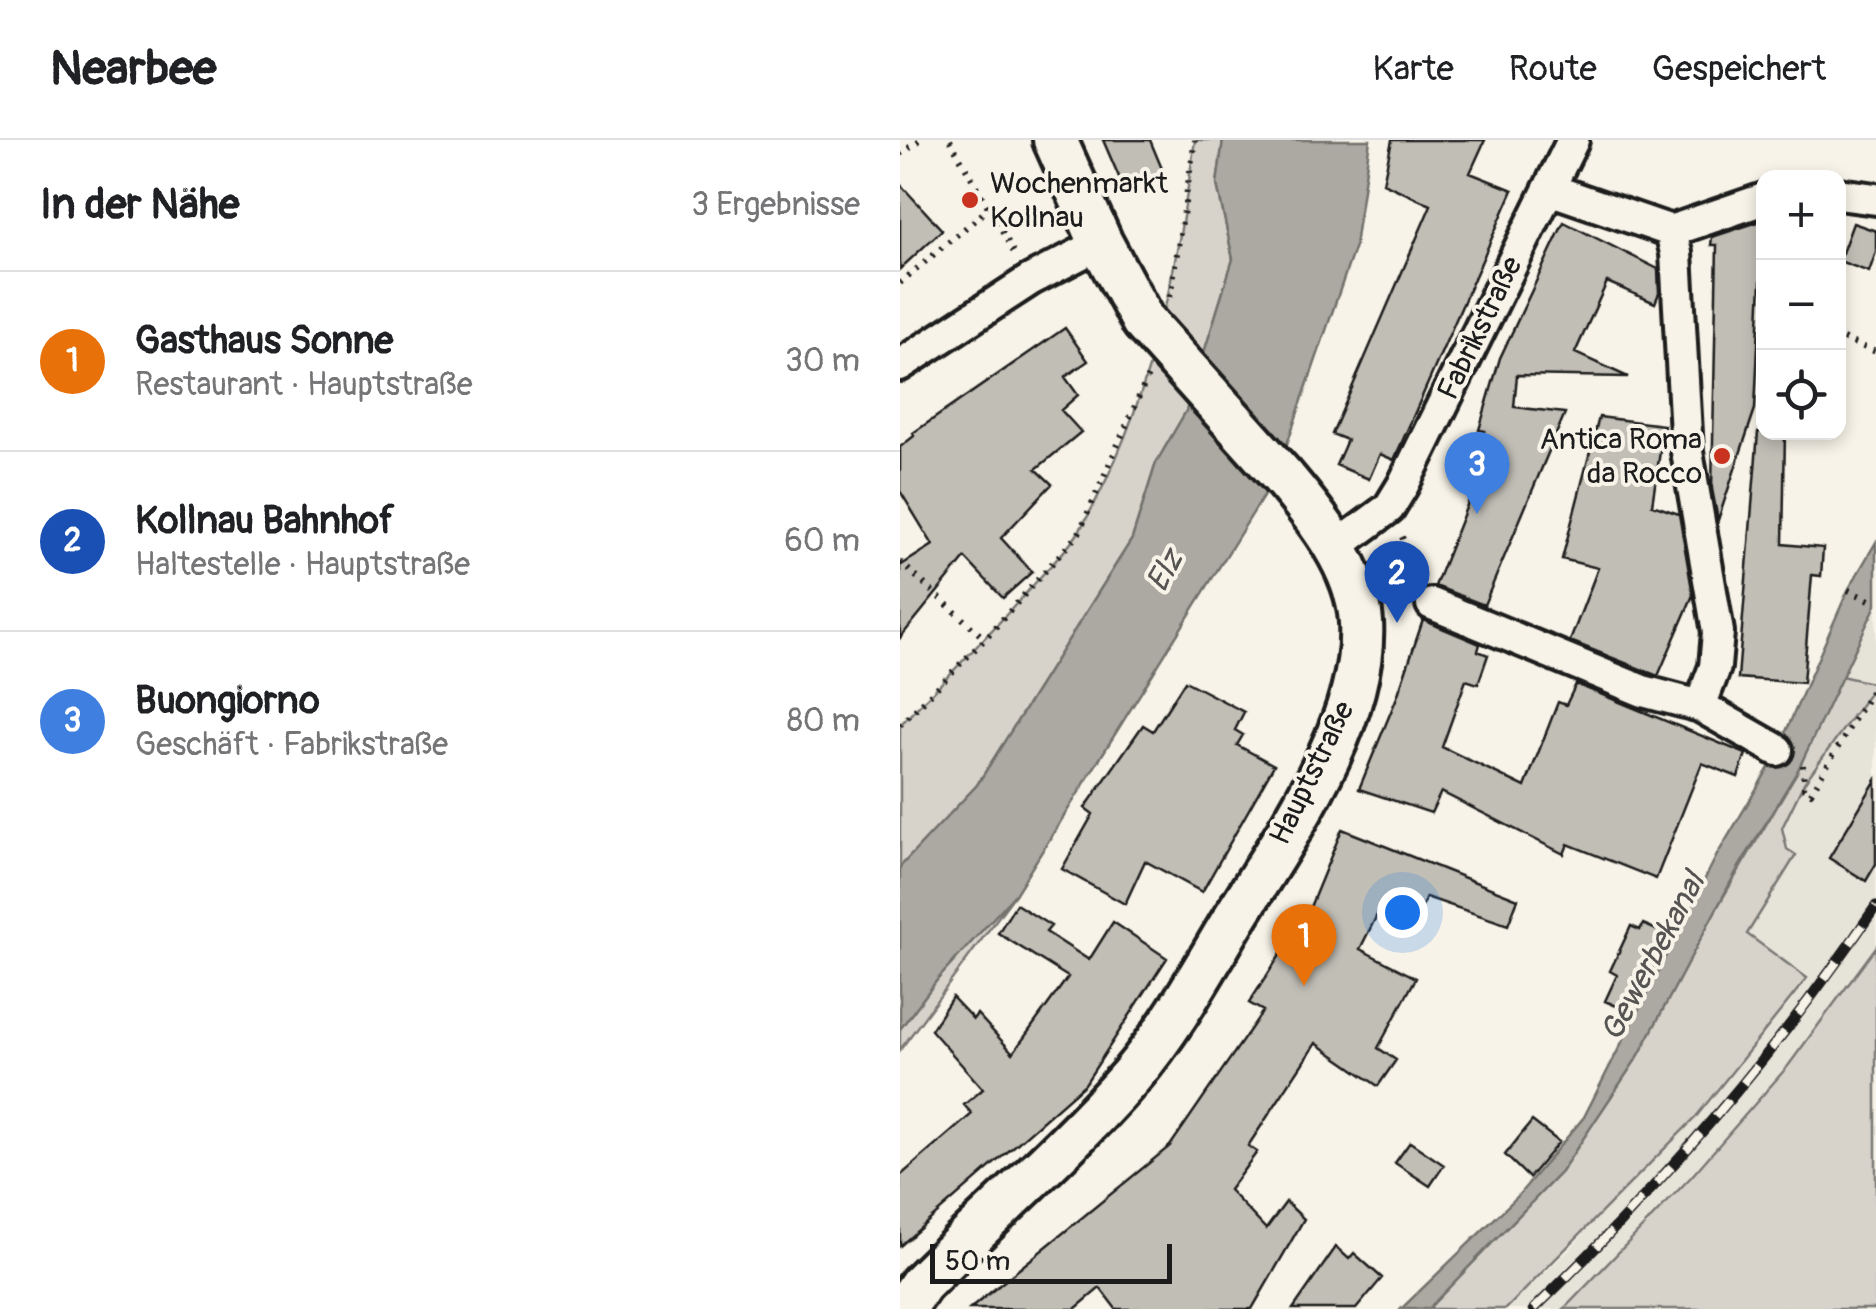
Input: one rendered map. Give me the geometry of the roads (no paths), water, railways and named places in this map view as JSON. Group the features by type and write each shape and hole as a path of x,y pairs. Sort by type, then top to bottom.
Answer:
{"street":[{"name":"Hauptstraße","path":"904,1309 921,1284 1132,1074 1197,981 1302,808 1347,709 1360,658 1361,619 1335,548 1100,242 1055,140"},
{"name":"Fabrikstraße","path":"1335,548 1388,508 1573,140"},
{"path":"1549,188 1671,230 1756,202"},
{"path":"1846,195 1876,199"},
{"path":"1671,230 1676,253 1687,452 1718,632 1715,667 1700,706"},
{"path":"900,365 1030,280 1100,242"},
{"path":"1432,604 1643,692 1700,706 1790,756"}],"water":[{"name":"Elz","path":"1223,140 1370,140 1355,246 1276,476 1016,893 937,980 900,1029 900,867 977,785 1132,539 1156,463 1186,411 1233,259 1217,184"},
{"path":"1876,542 1876,605 1797,772 1736,872 1639,1055 1561,1172 1428,1309 1401,1309 1517,1197 1584,1117 1717,855 1773,761 1848,590"}],"railway":[{"path":"1534,1309 1627,1215 1716,1116 1799,1013 1876,906"}],"place":[{"name":"Wochenmarkt Kollnau","path":"970,200"},
{"name":"Antica Roma da Rocco","path":"1722,456"},
{"name":"Buongiorno","path":"1477,514"},
{"name":"Kollnau Bahnhof","path":"1397,623"},
{"name":"Gasthaus Sonne","path":"1304,986"}],"water label":[{"name":"Gewerbekanal","path":"1653,957"}]}
